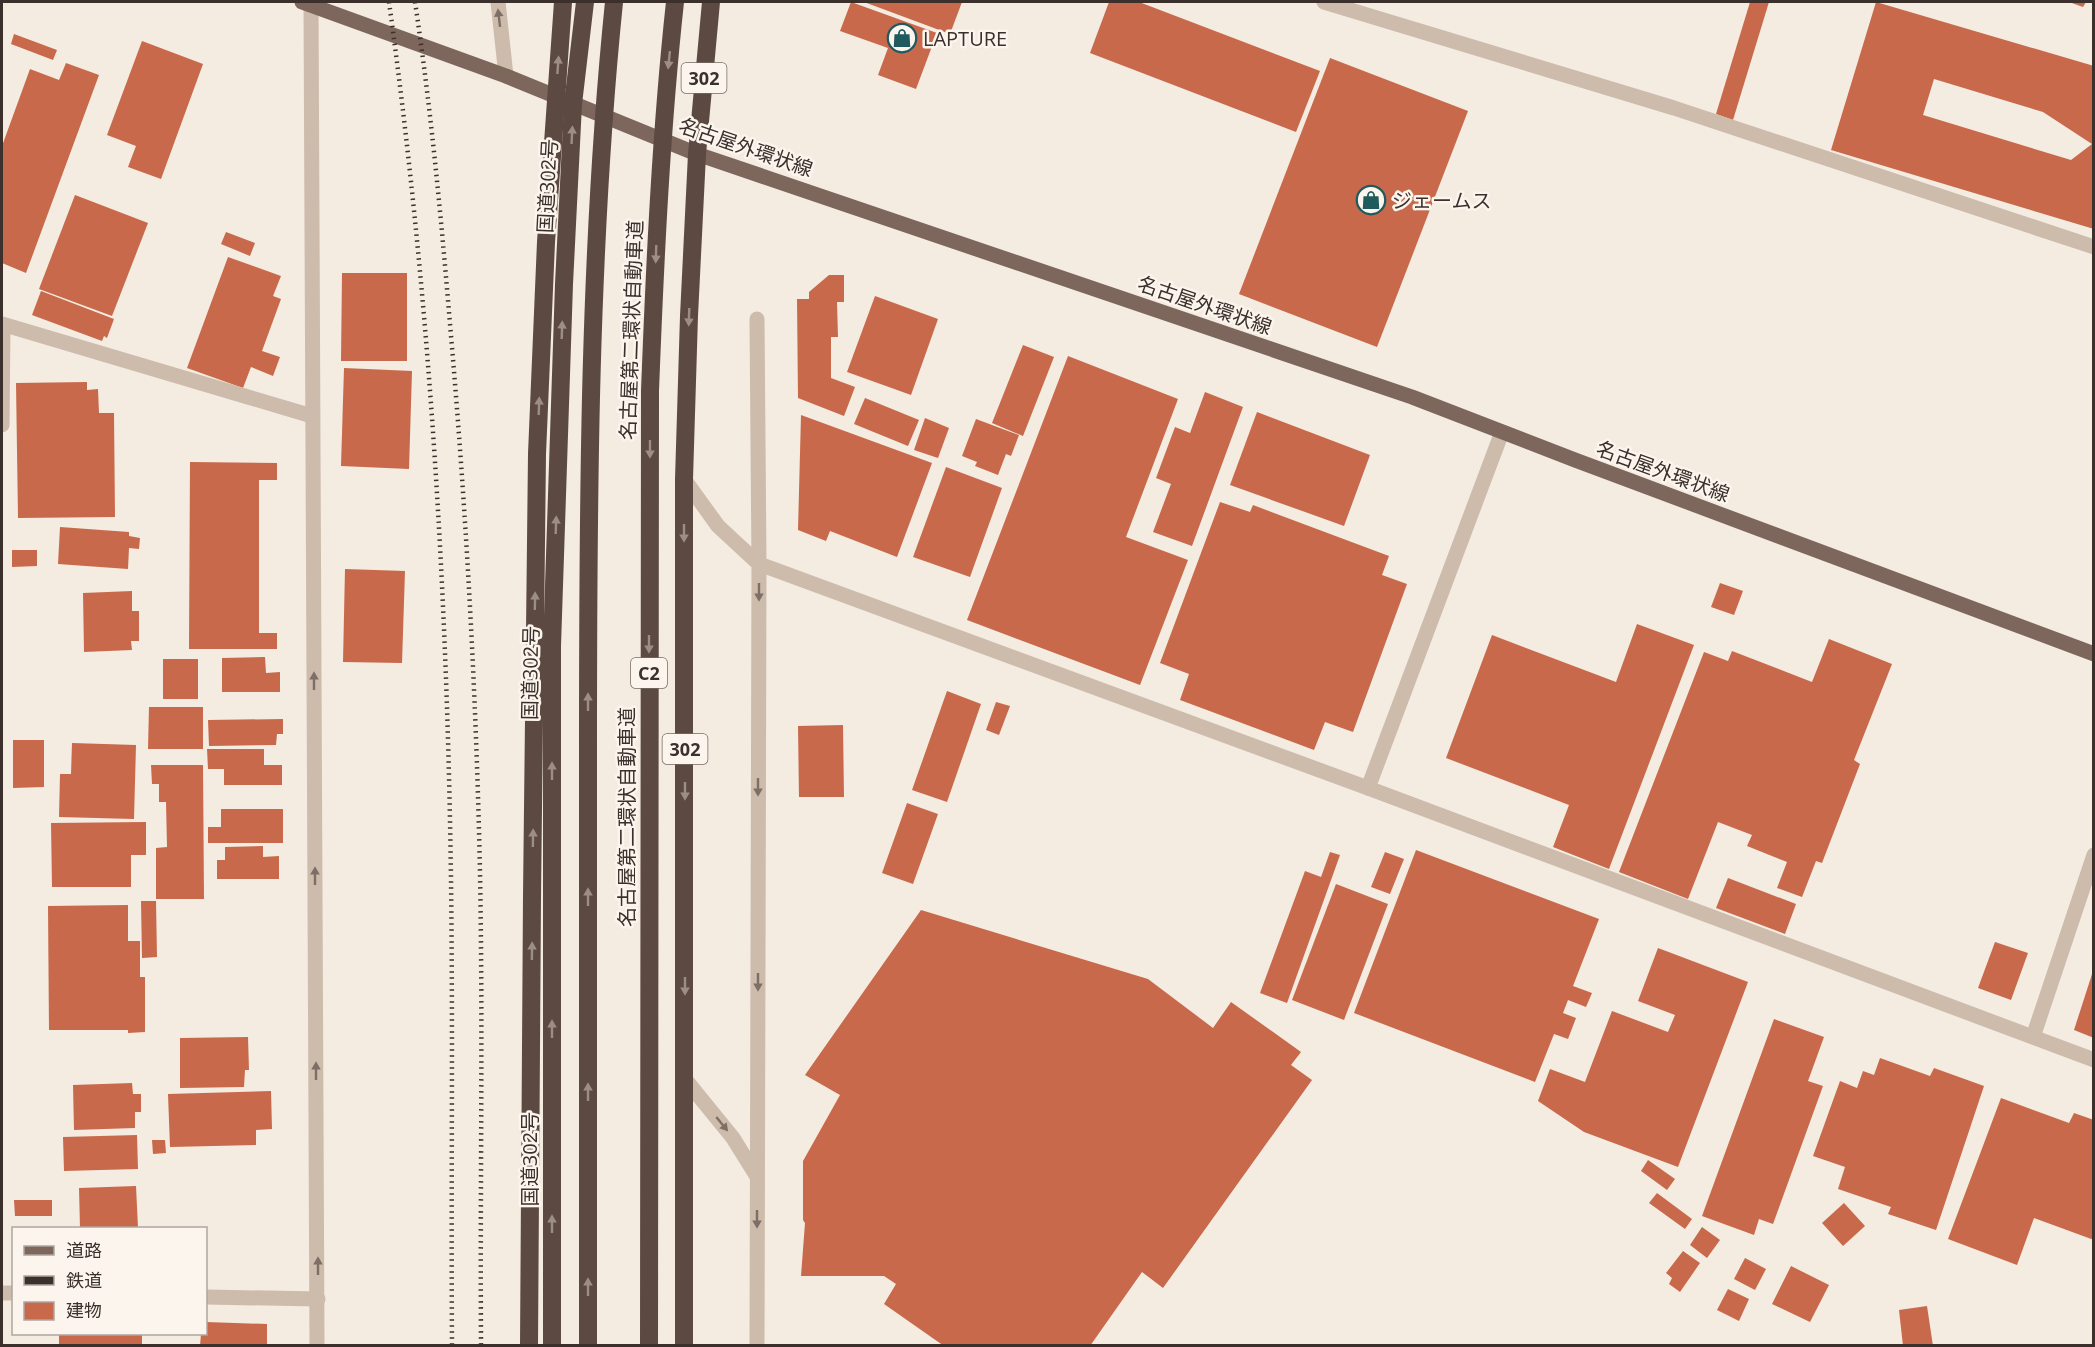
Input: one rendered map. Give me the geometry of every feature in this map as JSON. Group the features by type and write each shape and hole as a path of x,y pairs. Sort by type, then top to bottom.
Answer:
{"highway":[{"path":"529,1346 537,454 546,242 562,2"},
{"name":"国道302号","path":"552,1346 552,646 564,284 573,104 585,2"},
{"name":"名古屋第二環状自動車道","path":"588,1346 588,588 591,385 596,231 605,92 614,2"},
{"name":"名古屋第二環状自動車道","path":"649,1346 650,391 666,81 675,2"},
{"name":"302","path":"684,1346 684,479 689,304 697,154 711,2"}],"main road":[{"name":"名古屋外環状線","path":"308,3 506,76 697,154 1412,398 2094,654"}],"street":[{"path":"498,2 506,76"},
{"path":"1324,2 1674,108 2094,247"},
{"path":"308,3 317,1346"},
{"path":"757,319 759,564 757,1346"},
{"path":"2,425 2,325 312,416"},
{"path":"1368,788 1502,432"},
{"path":"684,479 718,526 759,564 1368,788 2094,1060"},
{"path":"2033,1037 2094,855"},
{"path":"685,1079 740,1148 757,1176"},
{"path":"207,1297 318,1299"}],"building":[{"path":"851,2 937,33 916,89 878,75 888,48 840,31"},
{"path":"864,2 962,2 950,34"},
{"path":"1109,2 1139,2 1320,71 1296,132 1090,53"},
{"path":"1750,2 1769,2 1733,120 1716,114"},
{"path":"1876,2 2094,66 2094,229 1831,150","holes":["1934,79 2043,112 2092,144 2071,160 1923,115"]},
{"path":"2069,2 2086,2 2083,7"},
{"path":"14,34 57,50 53,60 11,44"},
{"path":"142,41 203,64 161,179 128,167 136,146 107,135"},
{"path":"1330,58 1468,111 1377,347 1239,294"},
{"path":"66,63 99,75 26,273 2,263 2,146 30,69 59,80"},
{"path":"75,195 148,223 112,316 39,289"},
{"path":"226,232 255,243 250,256 221,244"},
{"path":"228,257 281,276 273,296 281,299 262,351 280,357 273,376 251,367 243,388 187,368"},
{"path":"342,273 407,273 407,361 341,361"},
{"path":"829,275 844,275 844,302 837,302 838,337 831,337 831,378 855,387 844,416 798,398 797,299 809,299 809,292"},
{"path":"41,291 114,319 107,338 104,336 102,341 32,315"},
{"path":"875,296 938,319 911,395 847,372"},
{"path":"1023,345 1054,357 1023,436 992,423"},
{"path":"1068,356 1178,399 1126,537 1188,560 1140,685 967,620"},
{"path":"344,368 412,371 409,469 341,466"},
{"path":"87,382 87,390 98,389 99,413 114,413 115,517 18,518 16,383"},
{"path":"1205,392 1243,407 1192,546 1153,532 1171,484 1156,478 1175,427 1190,433"},
{"path":"865,398 919,420 908,446 854,424"},
{"path":"1257,412 1370,455 1344,526 1230,485"},
{"path":"801,415 932,463 897,557 830,531 826,541 798,530"},
{"path":"925,418 949,428 938,458 914,450"},
{"path":"976,419 1019,435 1011,456 1006,454 998,475 975,466 977,462 962,456"},
{"path":"190,462 277,463 277,480 259,480 259,633 277,633 277,649 189,649"},
{"path":"946,467 1002,488 970,577 913,557"},
{"path":"1220,502 1250,512 1253,505 1389,556 1382,575 1407,584 1353,732 1325,722 1314,750 1180,700 1189,674 1160,663"},
{"path":"60,527 129,532 129,536 140,538 139,549 129,548 128,569 58,564"},
{"path":"12,550 37,550 37,566 12,567"},
{"path":"345,569 405,571 402,663 343,662"},
{"path":"1720,583 1743,591 1734,615 1711,607"},
{"path":"132,591 132,611 139,611 139,641 131,641 132,650 84,652 83,593"},
{"path":"1637,624 1694,645 1609,869 1553,847 1569,805 1446,758 1492,635 1616,682"},
{"path":"1829,639 1892,664 1854,760 1860,764 1822,863 1816,861 1802,897 1777,888 1787,862 1747,846 1752,835 1718,822 1688,899 1619,872 1704,652 1728,661 1732,651 1812,682"},
{"path":"265,657 266,673 280,672 280,692 222,692 222,658"},
{"path":"163,659 198,659 198,699 163,699"},
{"path":"947,691 981,704 947,802 912,790"},
{"path":"996,702 1010,706 999,735 986,730"},
{"path":"149,707 203,707 203,749 148,749"},
{"path":"283,719 283,734 277,734 276,745 209,746 208,720"},
{"path":"843,725 844,797 799,797 798,726"},
{"path":"13,740 44,740 44,787 13,788"},
{"path":"72,743 136,745 134,819 59,817 60,774 71,774"},
{"path":"207,749 264,749 264,765 282,765 282,785 224,785 224,769 208,769"},
{"path":"151,765 203,765 204,899 156,899 156,848 167,847 166,802 159,802 159,784 152,784"},
{"path":"907,803 938,814 913,884 882,873"},
{"path":"221,809 283,809 283,843 208,843 208,827 221,827"},
{"path":"146,822 146,855 131,855 131,887 52,887 51,823"},
{"path":"263,846 263,857 279,856 279,879 217,879 217,860 225,860 225,847"},
{"path":"1416,850 1599,919 1573,986 1592,993 1586,1007 1568,1000 1563,1013 1576,1018 1568,1039 1554,1034 1535,1082 1354,1013"},
{"path":"1330,852 1340,855 1287,1003 1260,993 1305,871 1321,877"},
{"path":"1385,852 1404,859 1390,894 1371,887"},
{"path":"1728,878 1796,904 1785,934 1716,908"},
{"path":"1336,884 1388,904 1344,1020 1292,1000"},
{"path":"141,901 156,901 157,957 142,958"},
{"path":"128,905 128,941 140,941 140,977 145,977 145,1032 49,1030 48,906"},
{"path":"921,910 1148,979 1213,1028 1231,1002 1301,1052 1291,1065 1312,1080 1163,1288 1142,1272 1090,1346 944,1346 884,1304 896,1284 884,1276 801,1276 805,1223 803,1220 803,1161 840,1095 805,1075"},
{"path":"1995,942 2028,953 2011,1000 1978,988"},
{"path":"1658,948 1748,982 1678,1167 1584,1132 1538,1101 1550,1069 1585,1082 1612,1011 1668,1032 1675,1015 1638,1001"},
{"path":"2094,971 2094,1038 2074,1030"},
{"path":"1774,1019 1824,1037 1808,1081 1823,1086 1773,1224 1759,1219 1754,1235 1702,1216"},
{"path":"248,1037 249,1070 245,1070 244,1087 180,1088 180,1038"},
{"path":"1880,1058 1930,1076 1934,1068 1984,1086 1936,1230 1888,1214 1891,1207 1838,1189 1845,1167 1813,1156 1840,1081 1857,1088 1863,1071 1874,1075"},
{"path":"132,1083 133,1094 141,1094 141,1112 135,1112 135,1128 74,1130 73,1085"},
{"path":"271,1091 272,1129 256,1130 256,1145 170,1147 168,1094"},
{"path":"2001,1098 2069,1123 2074,1113 2094,1120 2094,1240 2034,1218 2017,1265 1948,1239"},
{"path":"137,1135 138,1169 64,1171 63,1137"},
{"path":"152,1140 165,1140 166,1153 153,1154"},
{"path":"1648,1160 1675,1179 1667,1190 1641,1171"},
{"path":"136,1186 138,1227 80,1227 79,1188"},
{"path":"1657,1193 1692,1219 1685,1229 1649,1203"},
{"path":"14,1200 52,1200 52,1216 15,1216"},
{"path":"1844,1203 1865,1226 1843,1246 1822,1223"},
{"path":"1702,1227 1720,1240 1707,1258 1690,1245"},
{"path":"1683,1251 1700,1263 1680,1292 1669,1284 1672,1278 1666,1273"},
{"path":"1745,1258 1766,1269 1755,1290 1734,1279"},
{"path":"1791,1266 1829,1285 1810,1322 1772,1304"},
{"path":"1728,1289 1749,1299 1739,1321 1717,1310"},
{"path":"1927,1306 1933,1346 1903,1346 1899,1310"},
{"path":"207,1322 267,1324 267,1346 200,1346 201,1335 207,1335"},
{"path":"59,1335 142,1335 142,1346 59,1346"}],"railway":[{"path":"389,2 415,220 434,439 440,549 451,879 452,1346"},
{"path":"415,2 431,122 447,284 470,598 481,931 481,1346"}],"place":[{"name":"LAPTURE","path":"902,38"},
{"name":"ジェームス","path":"1371,200"}]}
